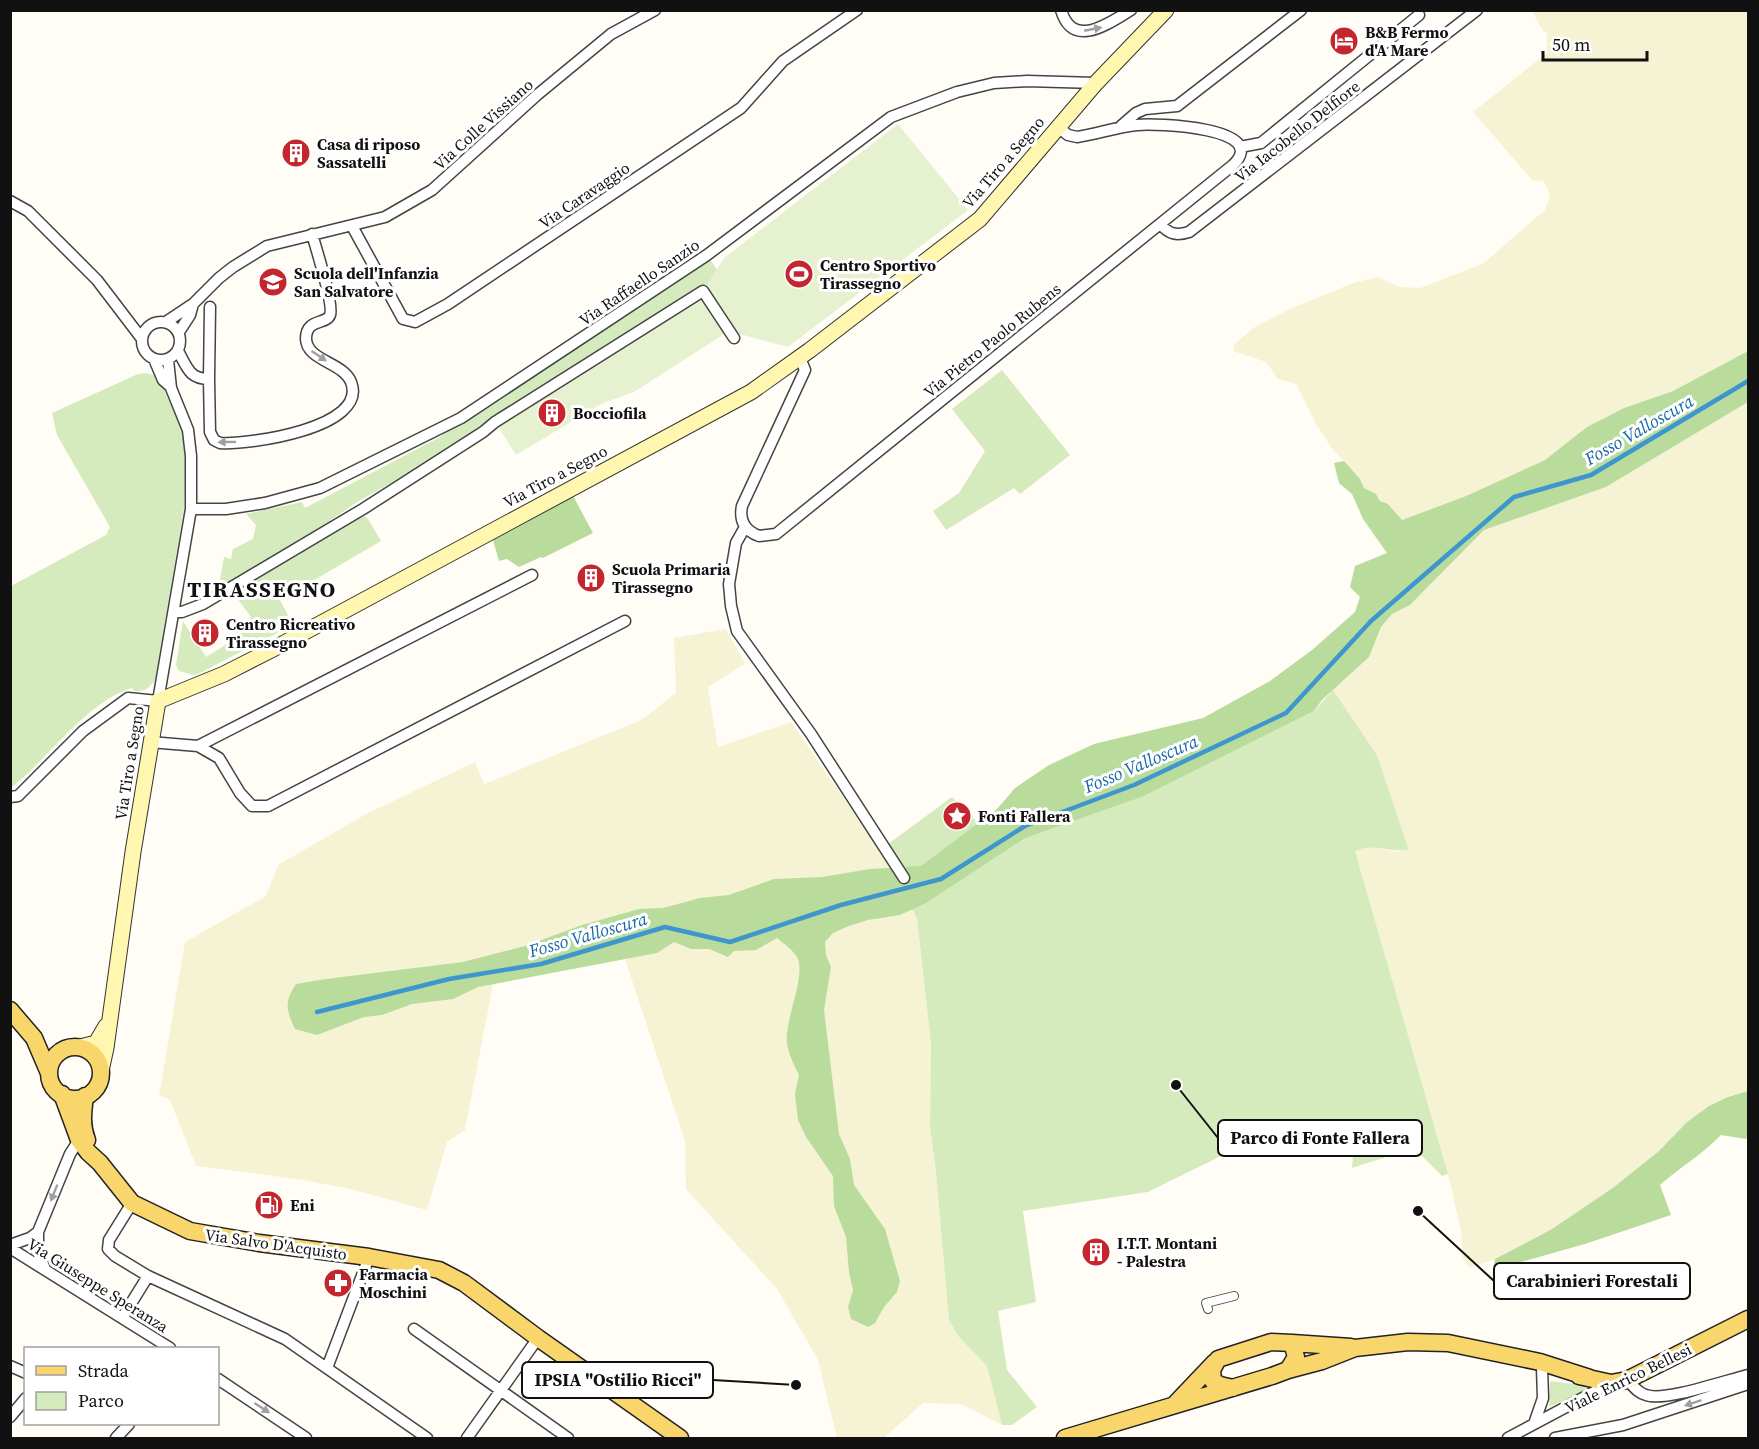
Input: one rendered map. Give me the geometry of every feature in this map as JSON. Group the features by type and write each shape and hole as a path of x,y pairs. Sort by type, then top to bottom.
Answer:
{"main road":[{"name":"Via Tiro a Segno","path":"101,1071 158,701 224,674 255,658 751,392 980,219 1096,83 1166,10"},
{"path":"10,1010 34,1038 52,1085 62,1094 73,1098 93,1092 98,1084 101,1071 96,1058 89,1051 49,1045 34,1038"},
{"name":"Via Tiro a Segno","path":"73,1048 96,1043 109,1021"},
{"path":"49,1073 54,1058 73,1048"},
{"path":"62,1094 79,1140 97,1160"},
{"path":"85,1096 82,1114 83,1130 97,1160"},
{"name":"Via Salvo D'Acquisto","path":"97,1160 132,1203 190,1231 259,1243 369,1257 439,1270 464,1283 672,1436"},
{"name":"Viale Enrico Bellesi","path":"1619,1382 1749,1318"},
{"path":"1176,1403 1218,1359 1271,1342 1354,1348 1408,1342 1448,1343 1542,1368 1619,1382"},
{"path":"1288,1370 1296,1357 1292,1343"},
{"path":"1065,1438 1322,1361 1354,1348"},
{"path":"1494,1354 1548,1364 1590,1378"},
{"path":"1218,1359 1212,1370 1213,1381 1233,1388"}],"street":[{"name":"Via Colle Vissiano","path":"166,322 193,304 219,278 267,246 386,217 432,190 537,95 610,34 655,10"},
{"name":"Via Caravaggio","path":"352,226 403,320 415,322 458,298 741,108 783,60 857,10"},
{"path":"1061,10 1064,18 1073,27 1089,32 1098,30 1131,10"},
{"path":"1118,128 1145,109 1177,106 1301,10"},
{"name":"Via Iacobello Delfiore","path":"1160,224 1171,234 1179,235 1189,232 1477,10"},
{"path":"1058,127 1068,135 1077,137 1136,125 1157,124 1206,130 1230,136 1238,142 1240,147 1261,143 1419,15"},
{"name":"Via Raffaello Sanzio","path":"190,509 226,509 265,503 320,488 461,418 707,255 891,117 957,92 994,83 1027,81 1096,83"},
{"name":"Via Pietro Paolo Rubens","path":"745,527 759,536 776,534 1235,163 1240,156 1240,147"},
{"path":"10,201 28,211 97,280 142,339 144,351 154,359 163,380 171,388"},
{"path":"210,307 208,379 210,432 214,440 220,443 303,432 326,422 346,407 352,392 350,381 340,369 312,351 306,340 310,327 315,322 328,318 330,314 327,292 312,234"},
{"path":"174,612 182,612 203,604 363,509 495,422 703,291 734,338"},
{"path":"154,359 168,360 178,351 181,345 179,332 190,315 193,304"},
{"path":"142,339 151,325 166,322 179,332"},
{"path":"178,351 191,374 199,379 208,379"},
{"path":"800,357 805,370 742,506 741,519 745,527 736,543 729,584 731,606 737,631 811,734 904,878"},
{"path":"10,797 18,796 83,731 128,698 158,701 190,509 191,456 188,430 171,388 168,360"},
{"path":"198,746 532,575"},
{"path":"150,742 198,746 219,758 240,793 252,806 268,806 625,621"},
{"path":"45,1269 38,1252 38,1232 70,1154 79,1140"},
{"path":"132,1203 109,1240 108,1249 115,1256 148,1276 285,1339 427,1438"},
{"path":"10,1246 38,1232"},
{"name":"Via Giuseppe Speranza","path":"10,1246 168,1347"},
{"path":"327,1368 369,1257"},
{"path":"122,1318 148,1276"},
{"path":"1208,1309 1206,1303 1234,1296"},
{"path":"414,1329 568,1438"},
{"path":"467,1438 538,1338"},
{"path":"10,1366 24,1372"},
{"path":"1534,1424 1543,1398 1542,1368"},
{"path":"1619,1382 1644,1395 1655,1397 1749,1375"},
{"path":"219,1380 306,1438"},
{"name":"Viale Enrico Bellesi","path":"1508,1438 1619,1382"},
{"path":"1555,1438 1623,1425 1749,1384"},
{"path":"10,1417 24,1400"},
{"path":"116,1438 128,1425"}],"shaded area":[{"path":"1532,11 1748,11 1748,351 1673,391 1624,408 1587,427 1545,460 1466,496 1402,520 1388,504 1380,501 1376,494 1364,488 1360,479 1331,447 1316,424 1296,384 1278,379 1266,362 1233,351 1235,344 1253,328 1290,309 1353,283 1378,277 1399,287 1420,288 1484,263 1545,210 1550,195 1544,182 1532,180 1473,112 1547,53 1547,33 1543,31"},
{"path":"1748,402 1748,1091 1709,1106 1687,1122 1659,1151 1614,1187 1552,1229 1495,1259 1469,1268 1462,1257 1461,1231 1448,1174 1355,851 1363,847 1396,852 1409,850 1377,755 1333,690 1369,657 1381,627 1392,614 1410,605 1484,530 1606,487"},
{"path":"726,629 745,664 708,687 718,747 791,722 901,881 917,919 931,1043 930,1127 949,1320 959,1337 987,1366 1002,1425 961,1404 923,1403 884,1438 837,1438 818,1360 777,1289 686,1189 685,1141 625,959 493,984 465,1130 447,1142 427,1210 350,1189 303,1180 196,1166 170,1100 159,1095 185,942 266,896 278,865 366,814 475,762 484,784 641,720 676,693 674,638"}],"green space":[{"name":"Centro Sportivo Tirassegno","path":"898,124 968,210 788,347 729,331 634,392 601,404 516,455 495,422 703,291 724,258"},
{"path":"707,255 720,274 703,291 483,432 357,502 286,551 218,590 224,557 231,559 233,549 253,539 256,525 246,514 302,502 305,508 440,437 461,418"},
{"path":"1748,351 1748,402 1606,487 1484,530 1410,605 1392,614 1381,627 1369,657 1322,700 1314,711 1142,797 1025,838 926,903 900,915 868,920 833,933 825,942 826,955 831,967 824,1010 839,1134 850,1159 854,1185 885,1229 900,1281 897,1292 884,1307 875,1323 868,1327 851,1319 848,1307 853,1290 846,1237 834,1206 833,1176 806,1137 798,1120 795,1094 799,1075 789,1052 787,1034 799,965 795,954 777,938 756,950 734,951 728,957 709,949 691,949 674,942 657,953 478,987 453,999 412,1004 382,1015 364,1017 317,1035 295,1029 288,1001 296,984 463,962 525,946 582,925 639,909 663,908 700,898 729,895 774,879 822,877 870,869 921,866 997,809 1015,788 1049,765 1094,744 1203,718 1270,681 1312,650 1355,612 1360,597 1350,587 1355,566 1387,553 1363,519 1352,494 1339,483 1334,463 1344,461 1360,479 1364,488 1376,494 1380,501 1388,504 1402,520 1466,496 1545,460 1587,427 1624,408 1673,391"},
{"path":"1002,370 1070,455 1020,494 1014,488 946,530 933,511 959,493 985,451 952,409"},
{"path":"138,374 158,376 182,430 185,457 184,508 155,680 144,690 134,691 132,688 99,705 11,788 11,586 106,535 110,527 57,435 52,413"},
{"path":"572,494 593,533 543,558 519,567 507,559 499,561 492,537"},
{"path":"363,515 368,519 381,541 280,600 293,625 198,674 179,671 176,665 183,621 206,657 227,644 251,617 232,591"},
{"path":"1333,690 1377,755 1409,850 1368,847 1355,851 1448,1174 1442,1176 1414,1148 1352,1168 1353,1157 1235,1149 1148,1192 1023,1211 1036,1302 998,1311 1007,1370 1037,1407 1012,1425 1002,1425 987,1366 959,1337 949,1320 930,1127 931,1043 917,919 884,847 952,797 978,823 997,809 1045,831 1142,797 1314,711"},
{"path":"1748,1091 1748,1136 1746,1139 1721,1135 1660,1185 1671,1215 1588,1243 1493,1270 1495,1259 1552,1229 1614,1187 1659,1151 1687,1122 1709,1106"},
{"path":"1550,1381 1596,1387 1549,1407"}],"waterway":[{"name":"Fosso Valloscura","path":"317,1012 449,979 541,964 665,927 730,942 841,905 941,879 1025,826 1134,785 1286,713 1371,621 1514,497 1591,475 1748,381"}],"place":[{"name":"B&B Fermo d'A Mare","path":"1344,41"},
{"name":"Casa di riposo Sassatelli","path":"296,153"},
{"name":"Centro Sportivo Tirassegno","path":"799,274"},
{"name":"Scuola dell'Infanzia San Salvatore","path":"273,282"},
{"name":"Bocciofila","path":"552,413"},
{"name":"Scuola Primaria Tirassegno","path":"591,578"},
{"name":"Centro Ricreativo Tirassegno","path":"205,633"},
{"name":"Fonti Fallera","path":"957,816"},
{"name":"Parco di Fonte Fallera","path":"1176,1085"},
{"name":"Eni","path":"269,1205"},
{"name":"Carabinieri Forestali","path":"1418,1211"},
{"name":"I.T.T. Montani - Palestra","path":"1096,1252"},
{"name":"Farmacia Moschini","path":"338,1283"},
{"name":"IPSIA \"Ostilio Ricci\"","path":"796,1385"}],"district":[{"name":"TIRASSEGNO","path":"262,589"}]}
